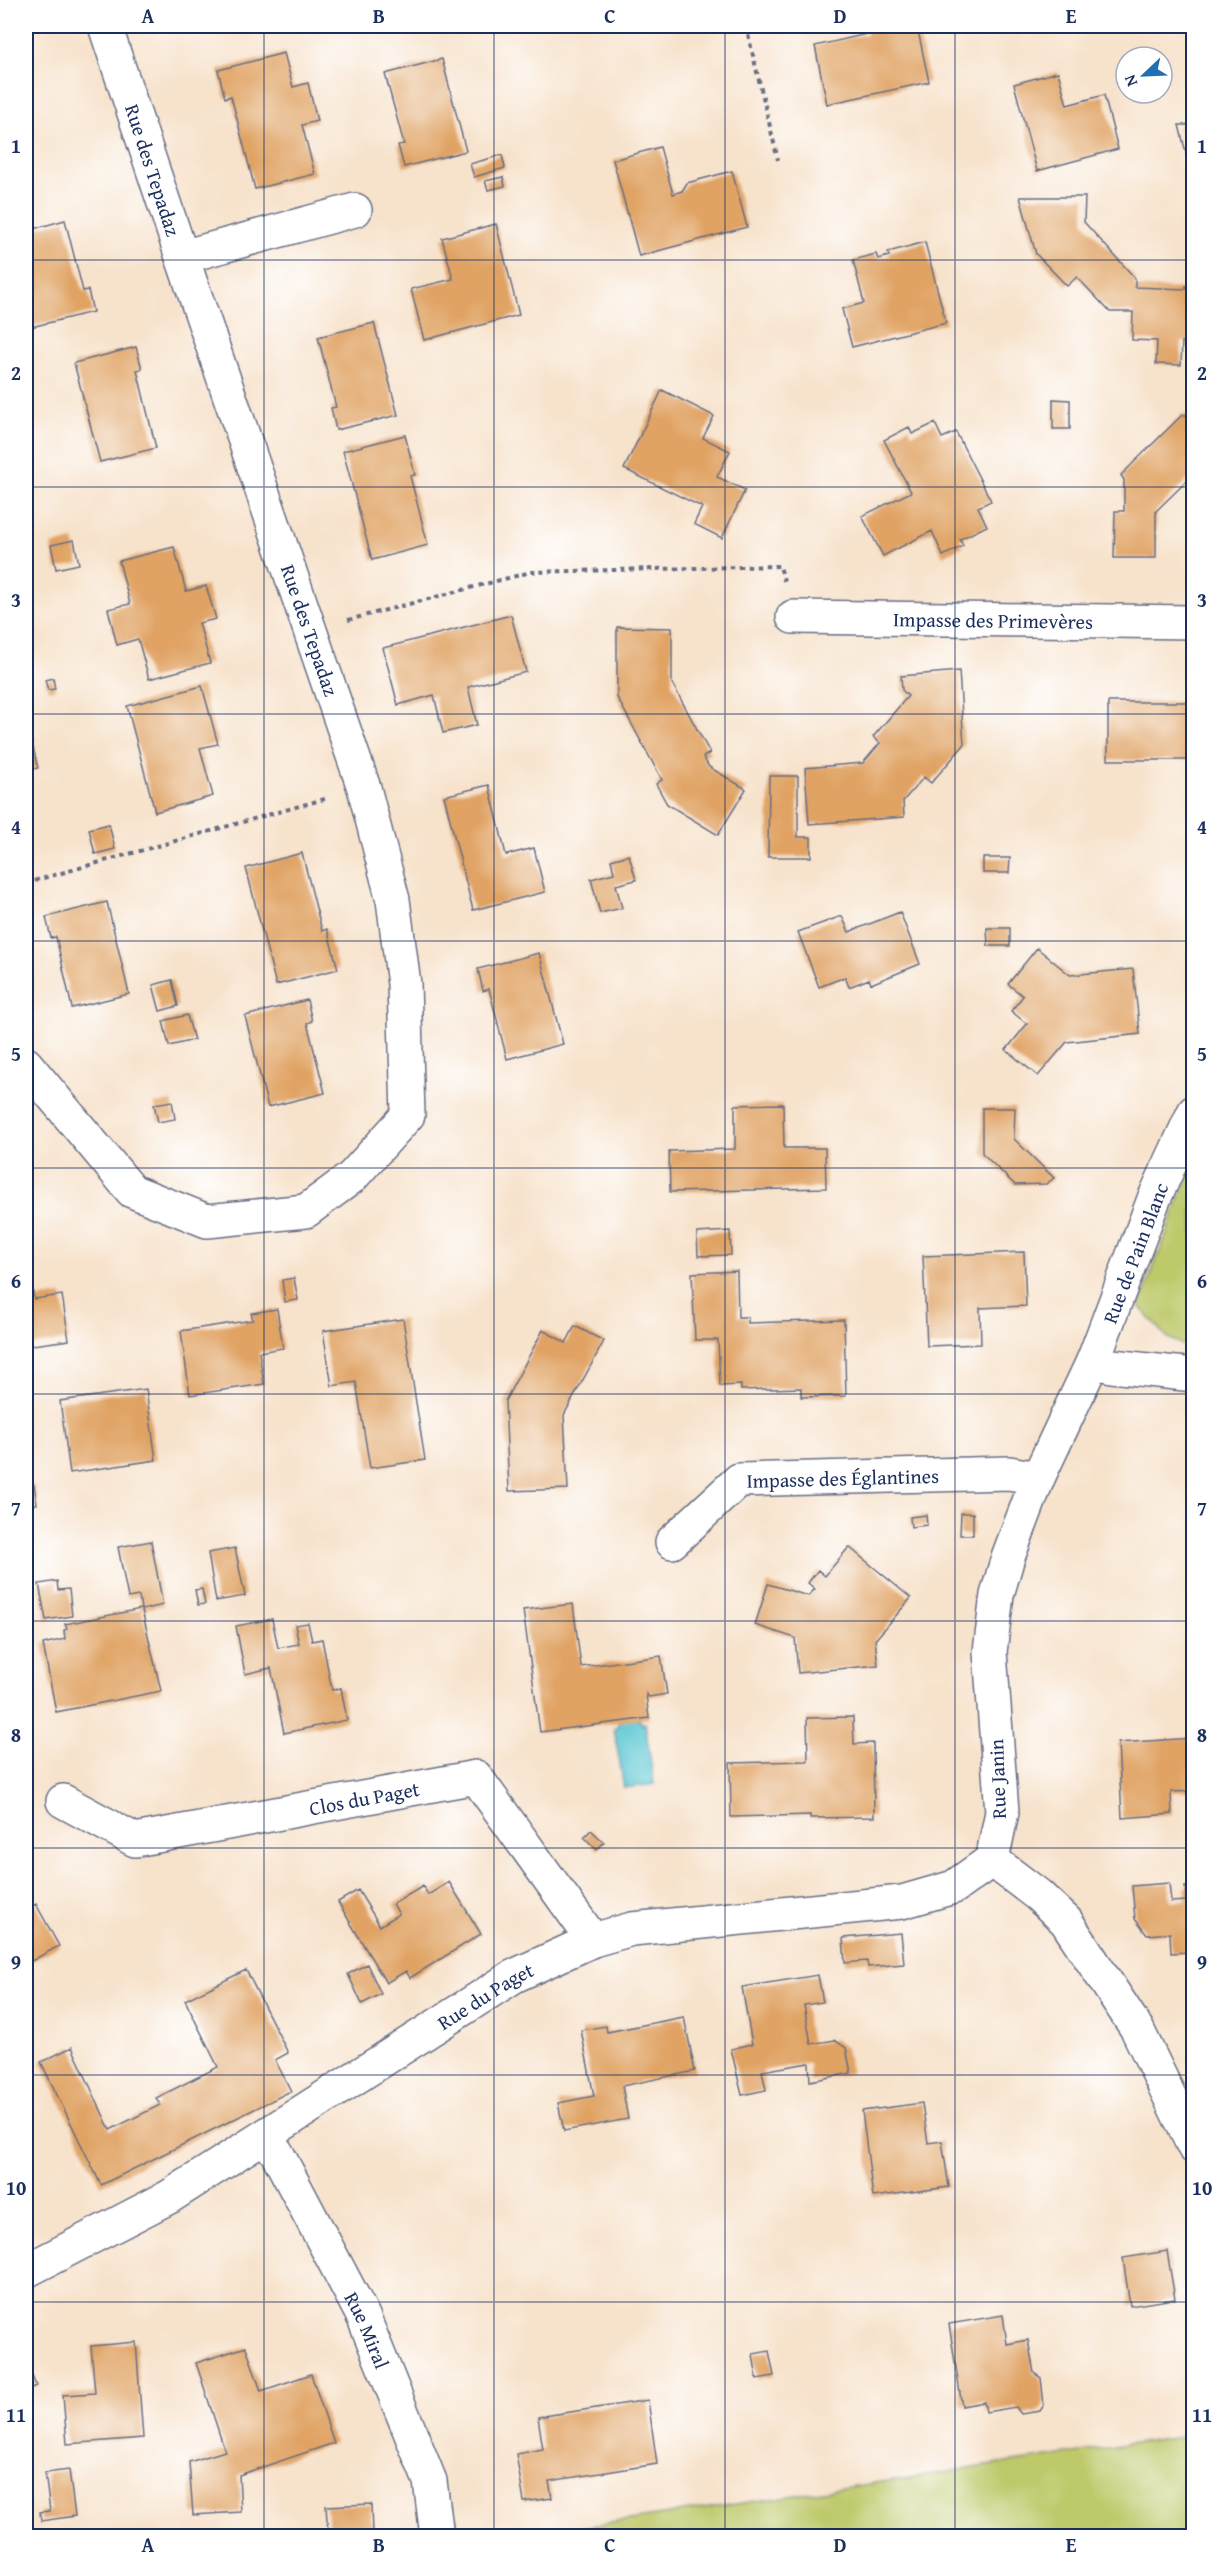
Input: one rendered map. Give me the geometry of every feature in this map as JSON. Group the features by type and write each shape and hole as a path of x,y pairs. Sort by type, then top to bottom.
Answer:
{"street":[{"name":"Rue des Tepadaz","path":"26,1064 132,1191 207,1221 306,1210 352,1177 408,1115 404,984 393,900 364,788 105,26"},
{"path":"182,257 355,210"},
{"name":"Impasse des Primevères","path":"792,617 1194,622"},
{"name":"Rue de Pain Blanc","path":"1093,1361 1154,1199 1194,1112"},
{"path":"1093,1361 1112,1366 1194,1375"},
{"name":"Rue Janin","path":"992,1860 1002,1812 990,1652 997,1595 1008,1557 1038,1478 1093,1361"},
{"name":"Impasse des Églantines","path":"672,1542 739,1480 1009,1473 1038,1478"},
{"name":"Clos du Paget","path":"63,1801 135,1840 476,1777 593,1940"},
{"path":"992,1860 1038,1895 1066,1921 1137,2029 1194,2147"},
{"name":"Rue du Paget","path":"26,2271 169,2197 514,1976 593,1940 632,1929 902,1902 954,1887 992,1860"},
{"name":"Rue Miral","path":"265,2137 277,2153 363,2316 430,2481 437,2536"}],"path":[{"path":"746,26 778,160"},
{"path":"310,630 531,572 780,566 792,617"},
{"path":"26,883 364,788"}],"green space":[{"path":"1193,1163 1193,1350 1168,1338 1139,1306"},
{"path":"1193,2435 1193,2536 524,2536"}],"water":[{"path":"639,1719 642,1724 645,1723 654,1784 624,1788 614,1728 618,1727 619,1721"}],"building":[{"path":"865,26 917,26 929,82 827,104 815,46 867,34"},
{"path":"284,53 293,87 308,83 317,121 302,125 315,174 255,189 231,96 225,98 218,70"},
{"path":"442,59 466,151 404,167 398,145 404,144 385,74"},
{"path":"1058,72 1067,105 1104,95 1118,149 1037,171 1014,84"},
{"path":"1179,125 1194,125 1194,181 1193,181"},
{"path":"660,147 673,194 682,191 687,183 732,171 747,227 639,256 613,160"},
{"path":"502,155 505,168 474,177 470,164"},
{"path":"503,177 505,186 488,190 485,181"},
{"path":"1020,197 1085,197 1084,222 1135,278 1135,287 1186,289 1186,286 1194,286 1194,342 1182,342 1181,365 1156,364 1157,341 1132,340 1133,312 1110,312 1077,277 1067,286 1036,254"},
{"path":"65,220 83,291 88,290 93,312 31,327 26,304 26,231"},
{"path":"496,224 519,315 424,340 411,289 453,279 442,238"},
{"path":"925,242 946,323 852,347 842,309 864,303 853,260 876,254 878,259 889,256 888,252"},
{"path":"374,323 398,415 336,430 331,408 336,407 318,337"},
{"path":"136,347 142,369 137,370 156,448 100,462 74,363"},
{"path":"662,390 714,416 703,438 730,451 717,477 745,490 722,538 694,524 702,507 624,469"},
{"path":"1053,399 1070,400 1070,429 1053,429"},
{"path":"1182,415 1194,415 1194,474 1156,511 1156,558 1114,558 1115,511 1124,511 1124,480 1121,475"},
{"path":"935,423 942,438 956,432 991,501 978,507 987,526 960,539 963,546 943,556 932,531 883,556 862,516 911,492 884,440 909,427 912,434"},
{"path":"405,435 415,475 410,476 428,545 372,560 343,451"},
{"path":"74,540 79,564 56,569 51,545"},
{"path":"174,547 186,591 206,586 216,619 199,623 210,663 149,679 138,639 117,645 108,609 130,604 119,561"},
{"path":"511,615 526,672 468,687 477,725 443,733 434,695 398,705 383,648"},
{"path":"617,627 672,628 672,683 710,753 703,757 709,767 746,789 718,835 667,804 656,784 662,780 617,697"},
{"path":"959,671 964,745 931,783 924,777 903,801 904,817 809,824 805,768 863,763 880,743 873,737 908,696 902,690 901,676"},
{"path":"53,678 55,689 48,690 45,680"},
{"path":"202,686 218,744 200,748 213,796 155,812 127,706"},
{"path":"1108,702 1194,702 1194,760 1108,760"},
{"path":"26,718 38,768 26,771"},
{"path":"769,776 798,776 798,837 811,837 811,857 768,857"},
{"path":"489,785 506,855 534,848 545,892 473,910 444,796"},
{"path":"109,824 115,849 95,854 89,829"},
{"path":"302,853 322,931 327,929 338,969 276,985 246,868"},
{"path":"629,855 636,880 616,885 622,908 600,913 591,879 614,873 611,860"},
{"path":"983,858 1010,858 1009,873 983,873"},
{"path":"107,902 129,994 72,1008 56,937 51,938 46,917"},
{"path":"900,912 920,964 871,984 869,979 849,987 845,977 819,987 798,932 842,916 849,932"},
{"path":"987,928 1010,928 1010,946 988,946"},
{"path":"1037,948 1070,975 1133,969 1140,1034 1067,1042 1038,1076 1006,1050 1027,1024 1011,1011 1023,996 1008,984"},
{"path":"539,953 563,1044 507,1059 489,989 483,991 478,969"},
{"path":"172,980 178,1006 160,1011 153,985"},
{"path":"307,1000 312,1021 307,1023 325,1093 268,1107 245,1016"},
{"path":"187,1015 194,1040 169,1046 163,1021"},
{"path":"172,1101 175,1119 158,1122 154,1104"},
{"path":"783,1104 784,1148 825,1148 826,1188 670,1192 669,1151 735,1149 735,1105"},
{"path":"982,1108 1015,1108 1014,1139 1054,1178 1046,1184 1015,1185 982,1153"},
{"path":"730,1231 731,1255 698,1256 697,1233"},
{"path":"26,1248 34,1299 62,1295 69,1340 26,1346"},
{"path":"1024,1252 1026,1306 980,1308 981,1344 927,1346 923,1256"},
{"path":"737,1271 738,1317 748,1317 748,1323 844,1320 846,1396 801,1397 801,1388 741,1390 741,1385 720,1386 718,1340 695,1340 692,1273"},
{"path":"294,1278 298,1300 285,1302 282,1280"},
{"path":"277,1309 283,1348 259,1352 264,1384 190,1395 181,1331 253,1320 251,1313"},
{"path":"403,1319 425,1460 370,1468 356,1382 332,1386 323,1331"},
{"path":"575,1326 604,1341 564,1415 568,1489 509,1491 505,1401 543,1330 566,1343"},
{"path":"146,1389 156,1460 70,1473 60,1401"},
{"path":"34,1485 37,1504 26,1506 26,1486"},
{"path":"961,1513 973,1513 973,1535 960,1535"},
{"path":"926,1515 927,1525 911,1527 910,1517"},
{"path":"151,1541 163,1605 142,1610 161,1691 56,1712 43,1644 65,1639 64,1630 67,1629 65,1624 141,1609 139,1596 128,1598 118,1547"},
{"path":"849,1547 911,1598 875,1640 878,1665 798,1673 795,1638 755,1625 768,1584 808,1596 815,1589 808,1583 818,1570 825,1576"},
{"path":"235,1548 245,1596 216,1601 208,1553"},
{"path":"57,1581 58,1590 69,1589 72,1616 46,1620 39,1584"},
{"path":"202,1589 205,1604 198,1605 195,1590"},
{"path":"573,1604 581,1667 661,1656 667,1694 649,1697 646,1694 649,1718 540,1732 523,1610"},
{"path":"272,1619 278,1648 299,1644 295,1625 308,1623 312,1641 322,1639 332,1690 341,1688 347,1720 284,1733 271,1668 245,1674 236,1626"},
{"path":"853,1717 854,1744 873,1743 874,1817 810,1818 810,1815 731,1817 730,1763 808,1761 807,1718"},
{"path":"1194,1738 1194,1791 1171,1792 1172,1814 1122,1818 1118,1743"},
{"path":"591,1830 604,1842 597,1850 584,1837"},
{"path":"449,1882 481,1934 410,1978 406,1971 386,1983 338,1902 358,1890 380,1926 399,1914 393,1904 423,1886 428,1895"},
{"path":"1169,1883 1171,1902 1186,1901 1185,1887 1194,1886 1194,1958 1191,1958 1191,1952 1171,1953 1170,1933 1147,1935 1135,1919 1132,1886"},
{"path":"36,1904 59,1946 26,1964 26,1910"},
{"path":"901,1933 904,1964 868,1967 867,1961 845,1963 843,1938"},
{"path":"367,1964 381,1994 362,2004 348,1974"},
{"path":"246,1970 288,2053 275,2060 291,2091 101,2185 41,2062 72,2047 110,2130 160,2105 156,2098 218,2067 185,2000"},
{"path":"818,1975 823,2002 804,2005 811,2044 835,2040 846,2048 851,2073 810,2081 809,2063 762,2071 766,2090 742,2095 731,2049 752,2044 742,1987"},
{"path":"684,2017 695,2071 622,2086 628,2119 564,2131 558,2103 594,2096 581,2030 606,2026 607,2032"},
{"path":"922,2103 928,2143 942,2141 949,2187 873,2197 862,2111"},
{"path":"1167,2251 1175,2299 1130,2306 1123,2258"},
{"path":"1003,2315 1007,2344 1028,2340 1034,2373 1041,2378 1044,2405 1040,2411 1021,2414 1016,2407 986,2412 984,2402 962,2406 949,2324"},
{"path":"136,2342 143,2438 67,2444 63,2395 95,2393 91,2346"},
{"path":"246,2347 261,2391 311,2374 334,2443 239,2475 241,2512 193,2515 189,2462 225,2451 196,2363"},
{"path":"769,2351 774,2376 757,2379 753,2354"},
{"path":"26,2360 36,2386 26,2390"},
{"path":"648,2400 657,2464 549,2481 552,2498 524,2502 516,2454 543,2449 538,2417"},
{"path":"69,2470 75,2516 41,2521 40,2512 50,2511 45,2473"},
{"path":"371,2504 372,2533 328,2535 326,2506"}]}
